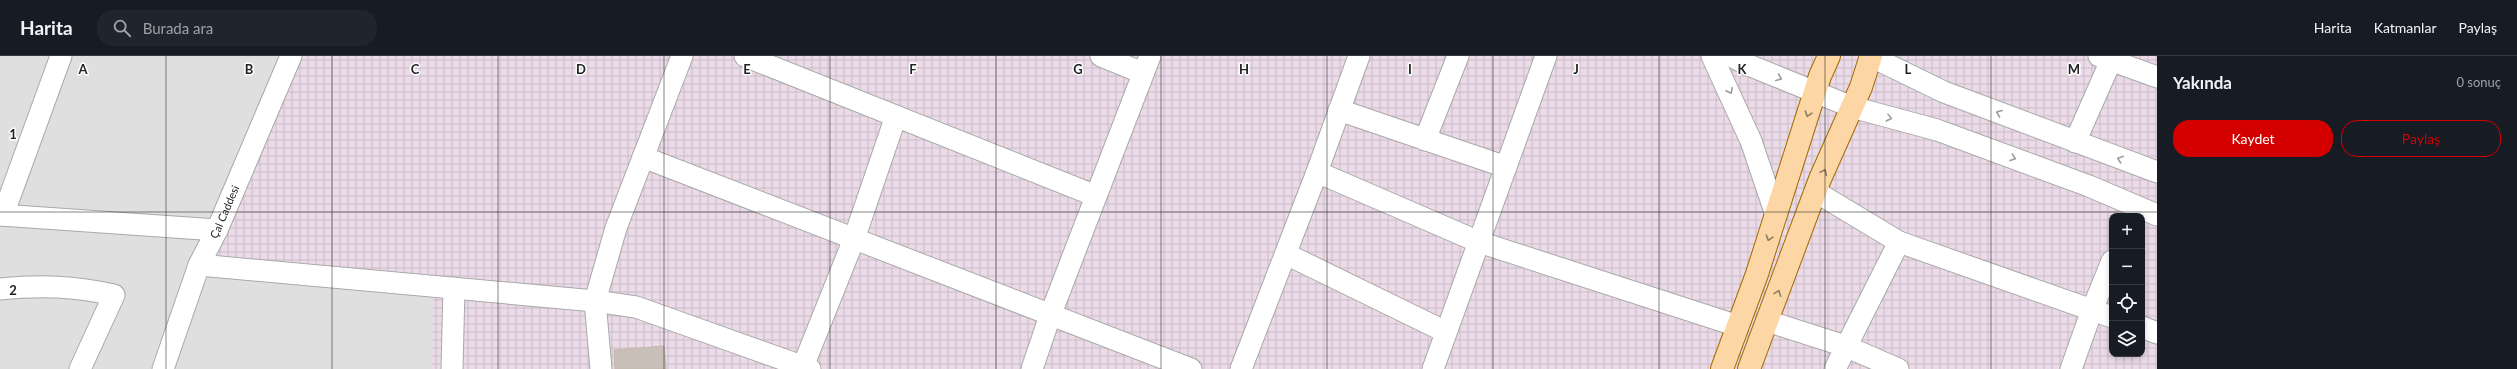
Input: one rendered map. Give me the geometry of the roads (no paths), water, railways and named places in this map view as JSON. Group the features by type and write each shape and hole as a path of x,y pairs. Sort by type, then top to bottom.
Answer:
{"main road":[{"path":"1722,369 1776,215 1817,85 1829,56"},
{"path":"1749,369 1816,192 1861,87 1871,56"}],"street":[{"path":"61,56 2,215 218,230"},
{"name":"Çal Caddesi","path":"163,369 199,264 218,230 291,56"},
{"path":"601,369 595,301 616,228 682,56"},
{"path":"745,56 1096,196"},
{"path":"1032,369 1050,316 1147,65 1101,56"},
{"path":"1241,369 1318,172 1359,56"},
{"path":"1425,140 1458,56"},
{"path":"1433,369 1546,56"},
{"path":"1712,56 1751,142 1776,215"},
{"path":"1731,56 1746,64 1817,85 1852,107 1937,130 2133,211 2157,215"},
{"path":"1871,56 1944,92 2157,172"},
{"path":"2075,142 2107,57 2157,77"},
{"path":"1339,110 1506,167"},
{"path":"199,264 595,301 636,307 805,368 854,239 896,116"},
{"path":"644,157 1050,316 1191,369"},
{"path":"1318,172 1479,242 1738,326"},
{"path":"1816,192 1899,242 2109,316"},
{"path":"1835,369 1845,346 1899,242"},
{"path":"1286,254 1446,332"},
{"path":"2071,369 2109,268"},
{"path":"0,289 37,285 81,288 114,295 80,369"},
{"path":"452,369 454,288"},
{"path":"1767,321 1845,346 1898,369"},
{"path":"2145,328 2157,333"}]}
